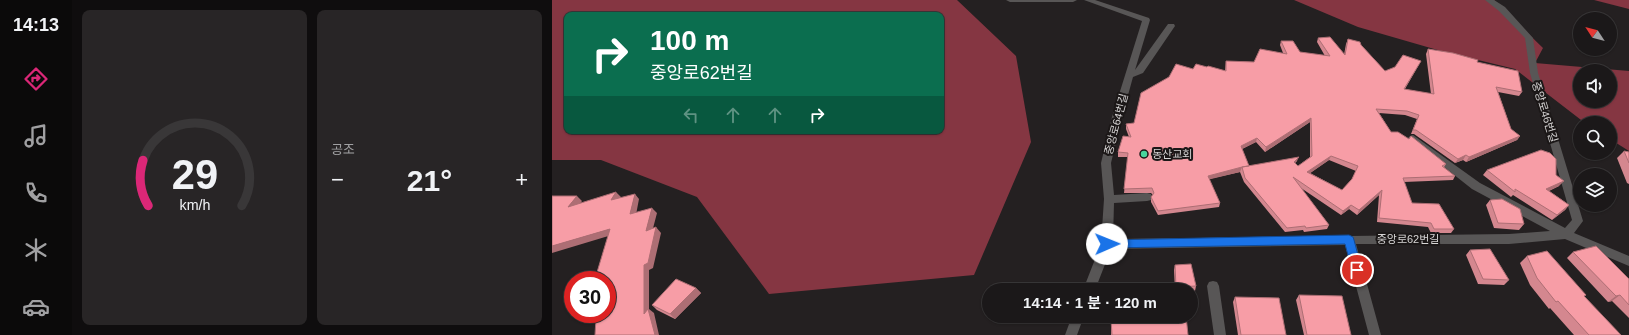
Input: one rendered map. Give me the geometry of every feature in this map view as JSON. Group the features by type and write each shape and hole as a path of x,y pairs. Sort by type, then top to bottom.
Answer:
{"street":[{"path":"1010,0 1073,0"},
{"name":"중앙로64번길","path":"1088,0 1146,20 1106,162 1109,199 1107,244 1092,283"},
{"name":"중앙로46번길","path":"1489,0 1502,10 1529,38 1534,73 1578,221 1566,234"},
{"path":"1129,76 1140,71 1171,26"},
{"path":"1413,138 1476,186 1566,234 1629,261"},
{"path":"1109,199 1147,197"},
{"name":"중앙로62번길","path":"1107,244 1509,239 1566,234"},
{"path":"1349,240 1374,335"},
{"path":"1213,286 1220,335"},
{"path":"1071,335 1075,323"}],"shaded area":[{"path":"552,0 957,0 1016,56 1031,142 974,275 769,294 697,197 601,160 552,160"},
{"path":"1294,0 1494,0 1543,48 1535,63 1573,66 1573,108 1617,108 1617,70 1629,71 1629,151 1617,143 1617,116 1576,116 1515,69 1441,51 1358,27"},
{"path":"1594,0 1629,0 1629,9"}],"building":[{"path":"1330,37 1345,55 1348,39 1360,42 1361,45 1385,71 1395,67 1403,55 1421,61 1404,89 1434,94 1428,49 1453,53 1478,60 1477,62 1518,71 1522,92 1496,87 1511,129 1520,136 1469,157 1466,155 1458,159 1416,130 1413,130 1419,115 1407,111 1376,109 1391,132 1398,132 1409,139 1411,136 1446,164 1442,166 1455,176 1403,178 1412,203 1439,204 1454,229 1434,229 1431,223 1379,218 1382,190 1359,210 1351,205 1343,211 1293,177 1329,225 1306,228 1305,226 1287,228 1245,178 1242,167 1208,176 1220,203 1158,211 1151,197 1154,193 1152,188 1124,189 1128,153 1118,152 1123,136 1131,137 1126,124 1134,123 1141,93 1169,77 1176,64 1193,69 1196,64 1226,71 1226,61 1254,62 1260,49 1287,54 1281,41 1293,41 1300,52 1330,56 1318,38","holes":["1311,118 1312,156 1298,166 1294,162 1299,157 1249,166 1241,146 1257,138 1266,147","1331,156 1358,166 1352,179 1342,190 1307,172"]},
{"path":"1541,150 1550,153 1556,159 1556,175 1564,181 1546,189 1569,205 1557,215 1515,189 1515,192 1487,170"},
{"path":"1624,151 1629,152 1629,163"},
{"path":"616,192 611,200 635,194 630,214 652,208 646,231 656,227 648,263 644,265 644,314 648,309 655,335 595,335 596,323 616,323 616,271 597,271 610,229 552,246 552,196 577,196 568,207"},
{"path":"1502,199 1520,209 1524,224 1498,223 1490,200"},
{"path":"1596,246 1629,279 1629,305 1620,295 1616,296 1573,252"},
{"path":"1490,249 1509,280 1483,279 1470,250"},
{"path":"1547,251 1586,295 1584,296 1621,335 1589,335 1558,301 1556,302 1537,278 1527,256"},
{"path":"1191,264 1195,283 1176,283 1175,265"},
{"path":"676,279 696,288 670,314 652,305"},
{"path":"1299,295 1342,296 1351,335 1307,335"},
{"path":"1235,297 1279,298 1286,335 1241,335"},
{"path":"1111,323 1187,323 1188,335 1112,335"}],"place":[{"name":"동산교회","path":"1144,154"}],"route":[{"path":"1107,244 1349,240 1357,270"}]}
